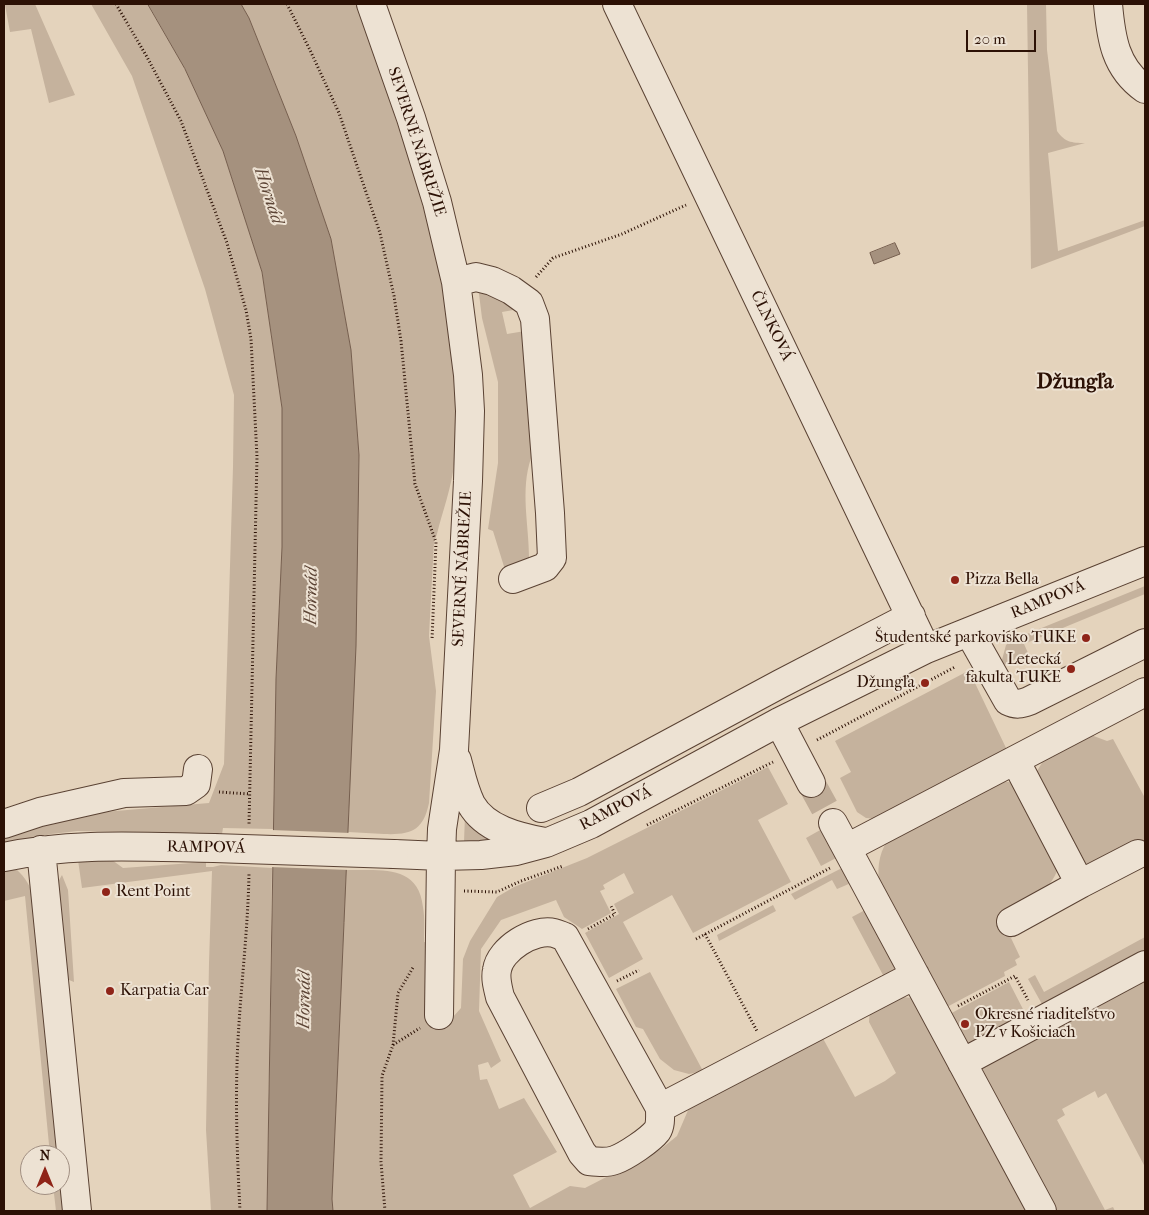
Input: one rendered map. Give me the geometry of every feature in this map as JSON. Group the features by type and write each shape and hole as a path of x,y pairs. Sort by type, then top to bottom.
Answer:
{"street":[{"name":"SEVERNÉ NÁBREŽIE","path":"371,4 437,202 456,282 467,359 470,411 468,480 454,750 442,829 439,1015"},
{"name":"ČLNKOVÁ","path":"617,4 926,649"},
{"path":"1108,4 1112,38 1117,53 1125,70 1135,82 1145,88"},
{"path":"456,282 476,278 511,290 529,303 535,319 552,558 545,567 513,579"},
{"name":"RAMPOVÁ","path":"4,857 68,847 214,848 441,856 516,852 591,824 779,722 926,649 1145,561"},
{"name":"RAMPOVÁ","path":"541,808 578,792 911,616"},
{"path":"969,632 1008,701 1015,704 1029,701 1145,643"},
{"path":"849,852 1015,760 1145,692"},
{"path":"779,722 811,783"},
{"path":"454,750 467,796 477,813 488,822 513,835 546,842"},
{"path":"1015,760 1080,884"},
{"path":"4,824 40,812 124,793 186,791 196,784 198,769"},
{"path":"833,823 1042,1211"},
{"path":"41,850 77,1211"},
{"path":"1011,922 1138,854"},
{"path":"554,932 565,938 660,1108 658,1130 647,1141 616,1160 588,1161 582,1153 500,997 497,985 497,970 500,960 508,950 526,938 537,934 554,932"},
{"path":"962,1063 1145,965"},
{"path":"660,1108 915,975"}],"path":[{"path":"116,4 182,121 227,243 246,310 251,348 257,457 249,831"},
{"path":"287,4 339,113 380,232 394,296 401,341 416,484 436,542"},
{"path":"534,278 553,258 622,234 708,195"},
{"path":"696,939 779,894 849,852"},
{"path":"240,1211 237,1149 238,1040 248,915 249,868"},
{"path":"779,894 782,900"},
{"path":"567,941 615,914 611,906"},
{"path":"705,934 768,1052"},
{"path":"385,1211 381,1162 382,1076 393,1045 398,993 417,959"},
{"path":"938,1016 1015,976 1040,1022"},
{"path":"393,1045 439,1015"}],"shaded area":[{"path":"35,4 75,95 49,103 31,29 10,32 5,5"},
{"path":"91,4 148,4 185,69 223,151 262,272 282,408 282,547 276,679 273,829 223,828 222,834 78,831 51,834 4,845 4,830 104,812 209,803 224,764 234,395 205,289 132,76"},
{"path":"241,4 357,4 413,173 442,287 451,345 456,404 454,464 447,499 434,542 429,636 436,691 429,803 423,820 419,825 409,832 402,834 348,832 359,455 351,350 331,239 296,136 249,18"},
{"path":"1027,4 1046,4 1047,50 1057,131 1063,138 1069,141 1085,143 1048,153 1058,251 1145,220 1145,226 1031,269"},
{"path":"478,286 519,309 502,312 507,334 525,331 531,458 526,483 529,558 523,564 506,573 493,531 488,529 498,463 498,382 482,318"},
{"path":"1145,586 1145,594 1024,644 1028,653 1000,667 1006,645 1012,640"},
{"path":"968,671 983,677 974,681 1007,750 877,819 866,818 857,812 840,778 851,772 835,741"},
{"path":"1083,732 1107,741 1113,739 1145,798 1145,855 1087,865 1078,861 1037,783 1037,771 1045,758"},
{"path":"768,767 788,804 758,820 791,882 693,933 672,895 623,922 643,959 609,978 585,933 619,914 614,904 634,893 624,873 603,885 605,889 600,891 611,913 582,929 564,917 556,900 501,920 481,949 479,1011 501,1061 491,1068 488,1062 478,1065 480,1080 487,1079 499,1109 524,1098 557,1152 513,1175 530,1208 570,1186 585,1188 661,1149 677,1136 692,1101 820,1033 855,1097 885,1081 896,1073 869,1022 870,1009 894,996 912,998 1030,1211 333,1211 346,870 395,872 405,876 420,893 423,907 424,942 429,943 428,1026 444,1027 461,1008 463,959 470,941 497,897 514,887 587,858"},
{"path":"998,781 1009,782 1020,789 1059,866 1050,883 1037,896 1003,914 1014,936 1011,938 1020,957 1015,960 1017,965 1004,972 1005,976 945,1008 879,882 878,869 880,857 891,835"},
{"path":"465,815 501,842 464,842"},
{"path":"822,829 836,858 821,866 806,838"},
{"path":"78,860 112,860 123,868 206,862 206,867 221,865 272,868 267,1211 211,1211 206,1130 212,871 82,888"},
{"path":"4,867 15,868 28,883 34,901 44,1022 48,1022 60,1145 49,1145 25,896 4,901"},
{"path":"842,868 851,883 837,889 832,880 795,900 791,894"},
{"path":"62,875 68,890 74,982 69,980 67,976 58,887 58,882"},
{"path":"773,905 776,911 719,941 717,935"},
{"path":"867,909 898,972 822,1015 818,1009 883,975 852,917"},
{"path":"1145,937 1145,961 1043,1006 1028,979 1035,975 1044,992"},
{"path":"650,972 703,1071 689,1074 674,1070 660,1059 643,1029 636,1027 616,989"},
{"path":"1145,972 1145,1167 1106,1093 1098,1098 1095,1091 1062,1109 1065,1115 1057,1120 1105,1210 1113,1207 1115,1211 1055,1211 981,1074 981,1064"},
{"path":"1009,982 1026,1015 966,1046 948,1015"},
{"path":"54,1195 65,1195 67,1211 56,1211"}],"water":[{"name":"Hornád","path":"148,4 241,4 249,18 296,136 331,239 351,350 359,455 356,646 333,1211 267,1211 276,679 282,547 282,408 262,272 223,151 185,69"},
{"path":"895,243 900,254 874,264 870,253"}],"pier":[{"path":"271,830 351,833 349,870 270,867"}],"tunnel":[{"path":"811,783 833,823"}],"place":[{"name":"Pizza Bella","path":"955,580"},
{"name":"Študentské parkovisko TUKE","path":"1086,638"},
{"name":"Letecká fakulta TUKE","path":"1071,669"},
{"name":"Džungľa","path":"925,683"},
{"name":"Rent Point","path":"106,892"},
{"name":"Karpatia Car","path":"110,991"},
{"name":"Okresné riaditeľstvo PZ v Košiciach","path":"965,1024"}],"district":[{"name":"Džungľa","path":"1075,383"}]}
